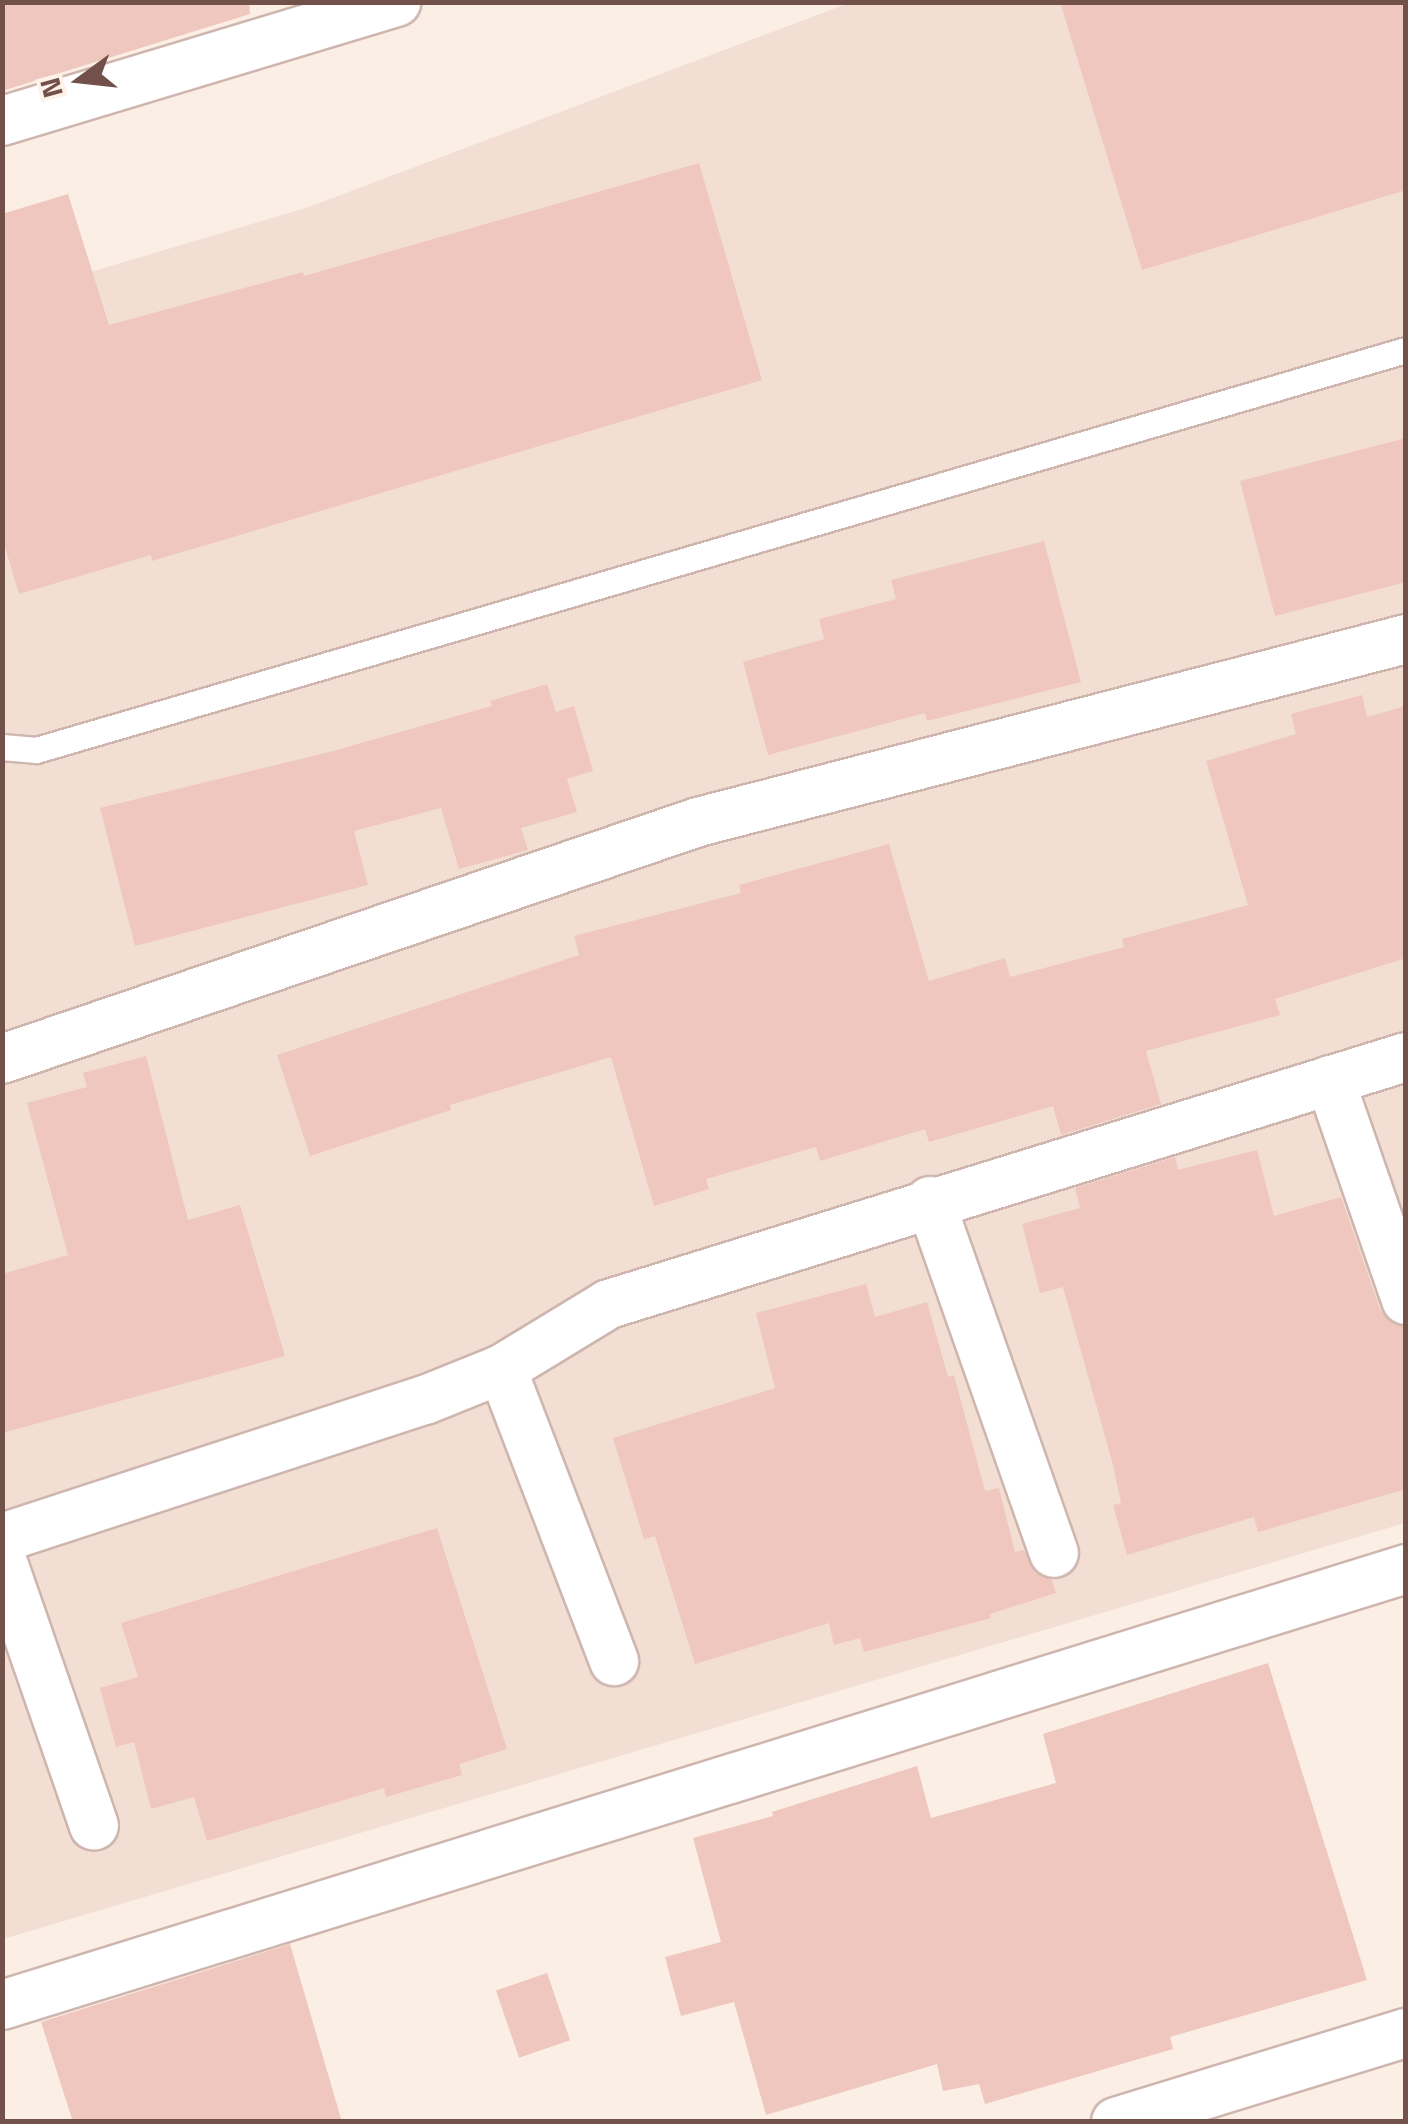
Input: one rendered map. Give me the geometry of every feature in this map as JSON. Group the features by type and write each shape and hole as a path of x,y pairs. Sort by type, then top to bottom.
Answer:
{"street":[{"path":"2,122 396,2"},
{"path":"2,1059 698,822 1406,638"},
{"path":"2,1538 425,1400 502,1369 609,1304 930,1201 1406,1057"},
{"path":"1330,1080 1406,1300"},
{"path":"930,1201 1054,1552"},
{"path":"502,1369 614,1661"},
{"path":"2,1560 94,1825"},
{"path":"2,2005 1406,1569"},
{"path":"1116,2122 1406,2032"}],"lane":[{"path":"2,746 36,750 1406,350"}],"shaded area":[{"path":"849,3 1405,3 1405,1523 3,1939 3,298 309,207"}],"building":[{"path":"2,2 249,2 250,14 2,91"},
{"path":"1060,2 1406,2 1406,190 1142,270"},
{"path":"699,163 762,380 152,561 151,555 19,594 2,537 2,214 68,194 109,325 303,272 304,276"},
{"path":"1406,438 1406,582 1275,616 1240,481"},
{"path":"1044,541 1081,682 927,721 925,713 768,755 743,662 824,639 819,619 896,599 891,580"},
{"path":"547,684 556,712 574,706 593,771 567,779 577,812 521,828 528,850 459,869 441,808 354,831 368,885 135,946 100,808 333,751 492,706 490,701"},
{"path":"1362,695 1367,717 1406,706 1406,958 1275,999 1280,1015 1146,1051 1161,1104 1061,1135 1053,1106 929,1142 925,1129 820,1161 816,1147 706,1179 709,1189 654,1206 611,1057 450,1105 451,1110 310,1156 277,1055 579,955 574,936 741,893 739,885 889,844 929,981 1005,958 1010,977 1124,947 1122,939 1248,905 1206,761 1296,734 1291,714"},
{"path":"146,1056 188,1220 240,1205 285,1356 2,1433 2,1274 68,1255 27,1103 87,1087 83,1073"},
{"path":"1257,1150 1274,1216 1341,1197 1380,1309 1389,1321 1406,1327 1406,1489 1258,1532 1254,1517 1127,1555 1113,1505 1121,1503 1113,1465 1063,1287 1040,1293 1022,1224 1080,1208 1075,1188 1175,1157 1178,1170"},
{"path":"866,1284 875,1317 927,1302 948,1377 954,1375 985,1491 999,1488 1015,1552 1024,1550 1035,1573 1052,1580 1056,1593 990,1614 991,1618 864,1652 860,1638 834,1645 829,1623 695,1664 655,1536 644,1539 613,1438 775,1388 756,1313"},
{"path":"437,1528 507,1749 459,1764 462,1775 386,1797 384,1788 207,1841 194,1797 151,1809 134,1742 116,1747 100,1688 138,1677 121,1623"},
{"path":"1268,1663 1367,1980 1170,2037 1173,2049 985,2104 979,2084 943,2091 937,2064 766,2115 734,2002 681,2016 665,1957 721,1942 693,1838 773,1816 772,1812 917,1766 931,1818 1056,1783 1043,1734"},
{"path":"290,1944 342,2122 73,2122 41,2022"},
{"path":"547,1973 570,2040 519,2058 496,1991"}]}
